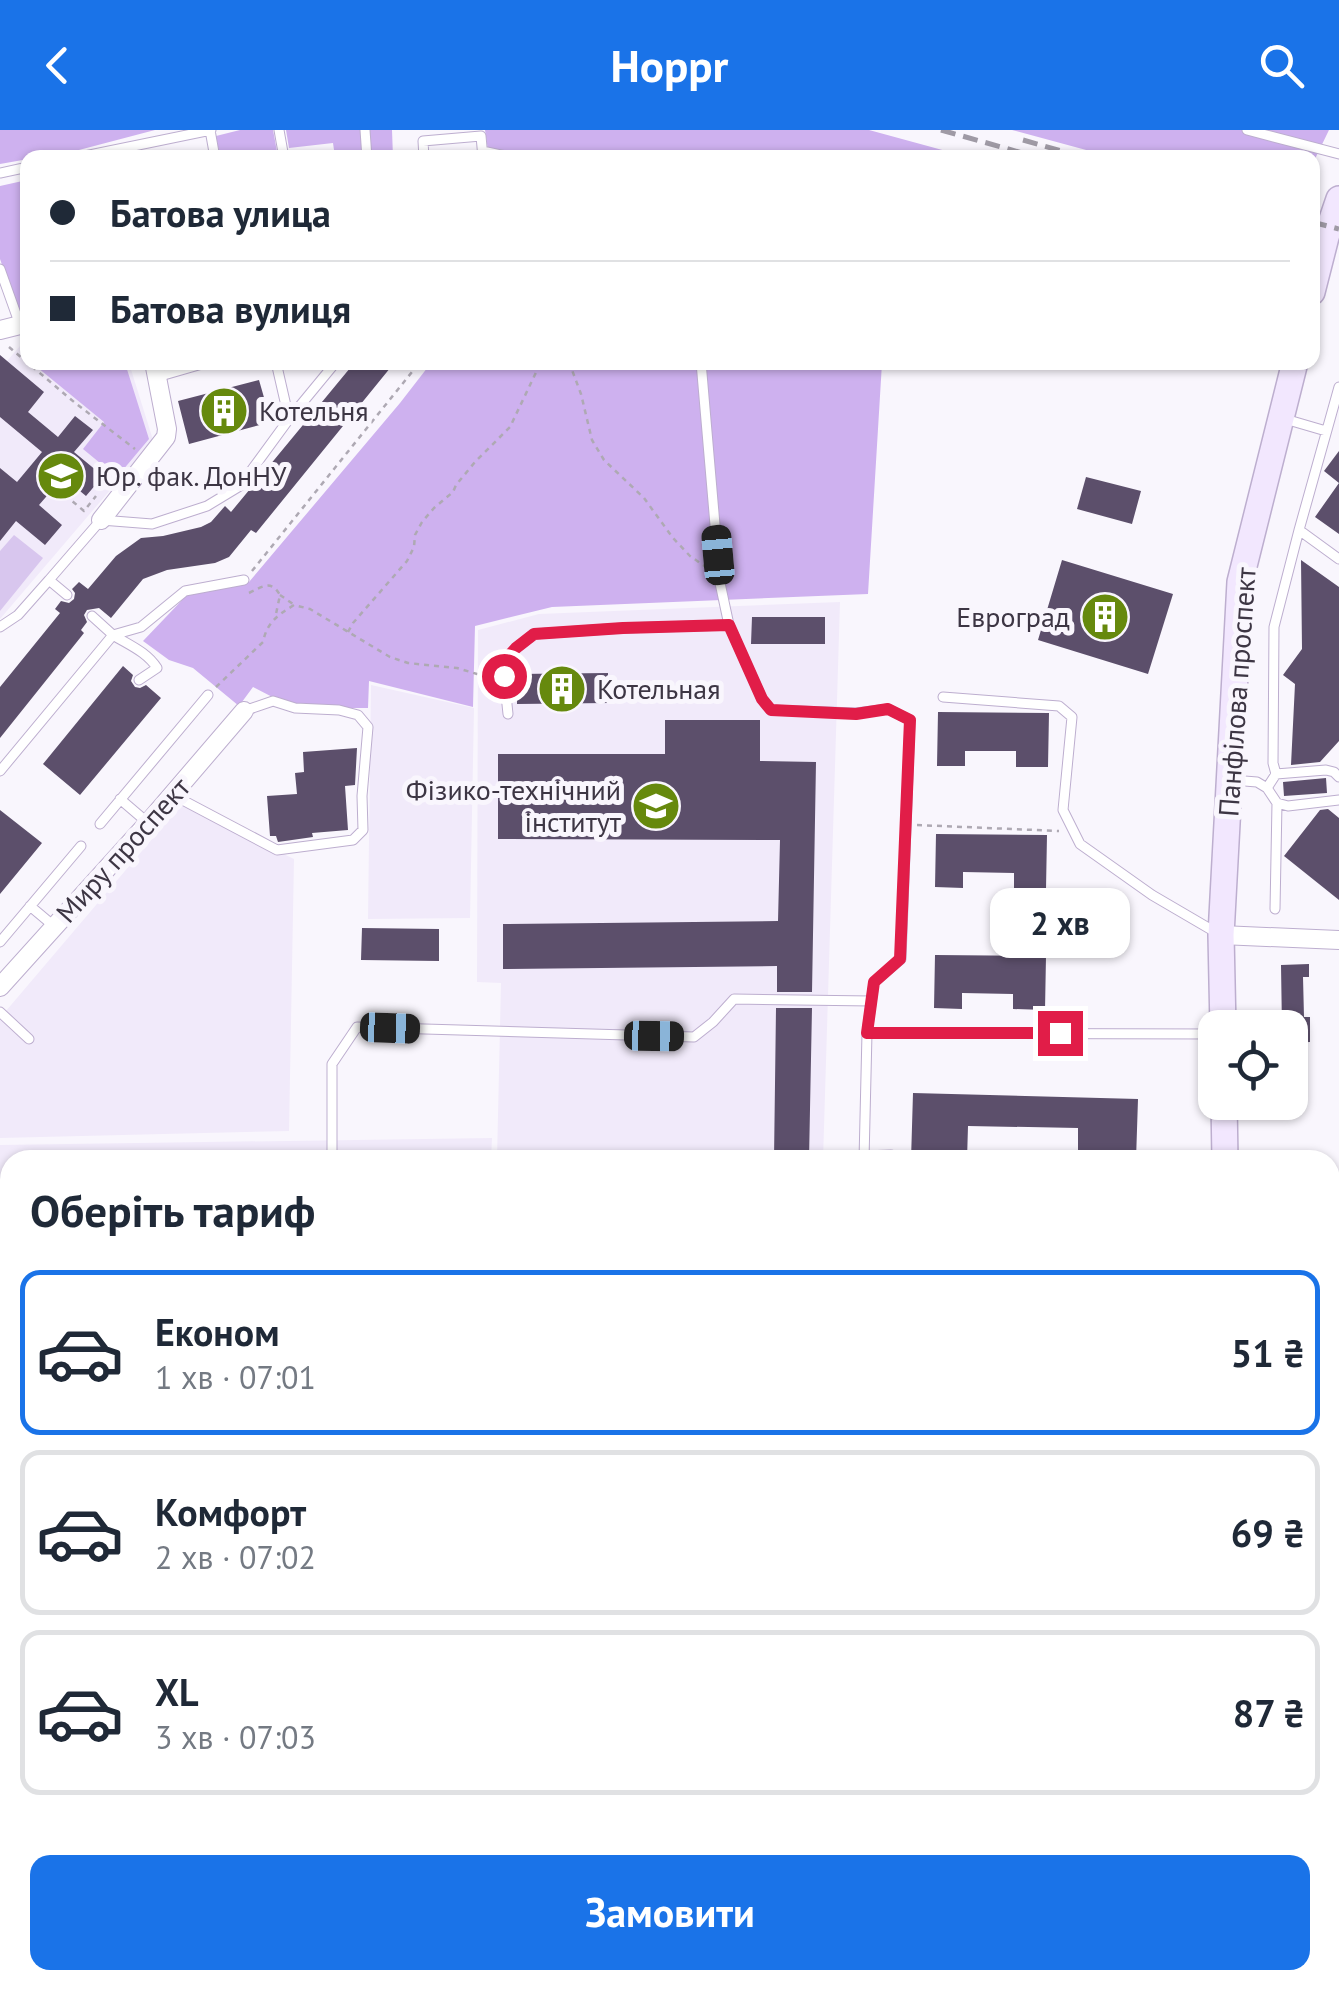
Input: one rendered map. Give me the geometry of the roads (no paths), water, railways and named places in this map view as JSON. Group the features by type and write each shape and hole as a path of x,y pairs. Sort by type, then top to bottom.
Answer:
{"main road":[{"path":"1320,261 1339,199"},
{"name":"Панфілова проспект","path":"1222,1010 1221,935 1240,582 1293,370"},
{"path":"1224,1120 1225,1150"}],"street":[{"path":"101,520 166,437 168,429 156,370"},
{"name":"Миру проспект","path":"0,987 244,712"},
{"path":"1221,935 1339,940"}],"lane":[{"path":"142,150 211,130"},
{"path":"418,130 424,150"},
{"path":"1248,130 1339,154"},
{"path":"423,141 481,136 483,150"},
{"path":"0,269 13,327"},
{"path":"278,370 289,419"},
{"path":"0,626 18,615 101,520 152,524 207,506 240,486 329,370"},
{"path":"702,370 720,583 729,625 762,699 771,710 856,714 888,709 910,720 900,959 874,982 867,1033 864,1150"},
{"path":"1267,788 1276,774 1274,627 1339,387"},
{"path":"1281,418 1326,432"},
{"path":"1298,530 1339,560"},
{"path":"49,580 67,595"},
{"path":"0,771 113,635 142,627 185,592 244,580"},
{"path":"92,616 154,662 157,668 139,680"},
{"path":"508,714 506,659 534,634 729,625"},
{"path":"100,824 208,695"},
{"path":"944,698 1059,706 1072,718 1063,810 1080,844 1221,935"},
{"path":"172,795 277,850 354,840 363,830 368,727 358,715 296,708 272,701 244,712"},
{"path":"1276,774 1326,770 1339,777"},
{"path":"1230,780 1256,782 1267,788 1277,803 1276,909"},
{"path":"120,799 148,823"},
{"path":"1277,803 1288,806 1339,800"},
{"path":"0,942 81,846"},
{"path":"30,906 54,927"},
{"path":"332,1150 332,1064 357,1027 694,1037 734,999 871,1002"},
{"path":"0,1012 30,1039"},
{"path":"867,1033 1198,1034"}],"railway":[{"path":"941,130 1012,150"},
{"path":"1023,140 1058,150"},
{"path":"1320,224 1339,229"}],"place":[{"name":"Котельня","path":"224,411"},
{"name":"Юр. фак. ДонНУ","path":"61,476"},
{"name":"Евроград","path":"1105,617"},
{"name":"Котельная","path":"562,689"},
{"name":"Фізико-технічний інститут","path":"656,806"}]}
